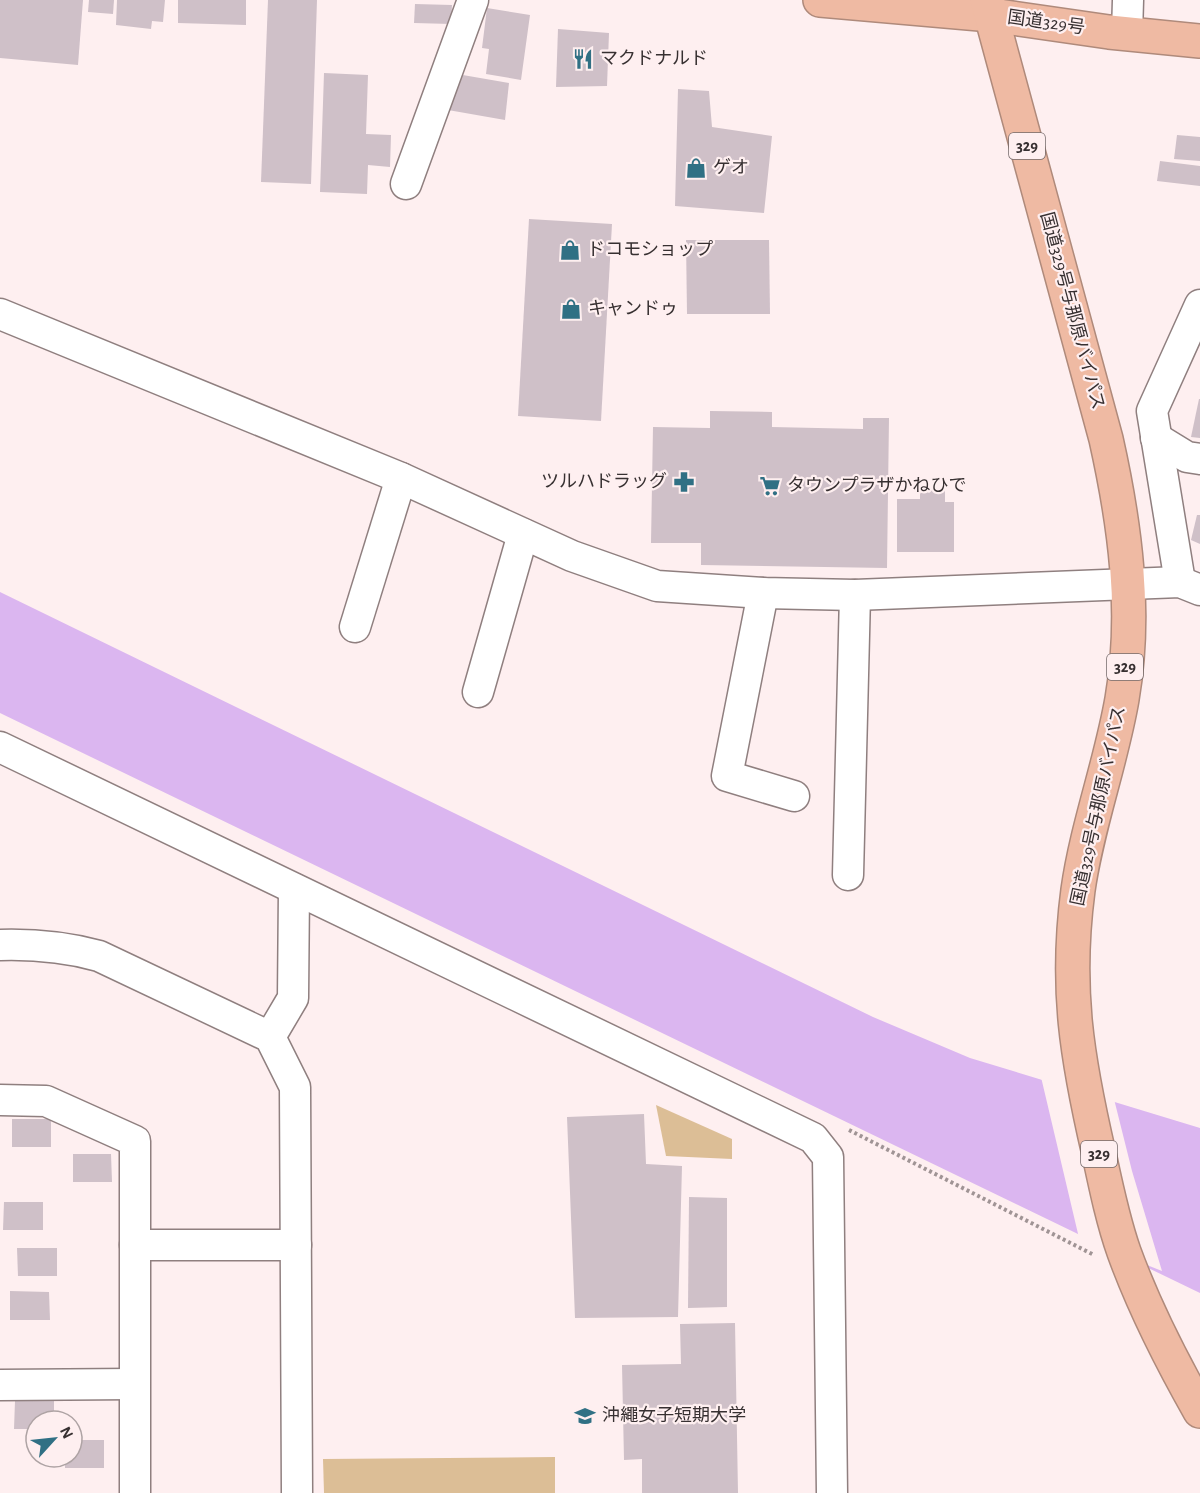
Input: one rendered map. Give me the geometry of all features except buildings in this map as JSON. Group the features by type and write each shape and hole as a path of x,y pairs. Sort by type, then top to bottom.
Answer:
{"highway":[{"name":"国道329号","path":"820,0 986,5 1127,34 1200,41"},
{"name":"国道329号与那原バイパス","path":"986,5 1106,439 1118,490 1128,584 1122,697 1079,888 1072,982 1078,1058 1109,1253 1149,1312 1200,1411"}],"street":[{"path":"406,184 473,0"},
{"path":"1127,34 1128,0"},
{"path":"0,314 400,478 572,556 657,586 763,593 855,595 1128,584 1190,586 1156,438 1152,411 1200,305"},
{"path":"1156,438 1187,457 1200,459"},
{"path":"355,627 400,478"},
{"path":"478,692 523,534"},
{"path":"763,593 727,776 794,796"},
{"path":"848,875 855,595"},
{"path":"0,747 813,1138 828,1157 832,1493"},
{"path":"270,1037 293,999 294,889"},
{"path":"0,945 33,944 60,947 99,956 270,1037 295,1087 297,1493"},
{"path":"0,1100 46,1101 135,1141 135,1493"},
{"path":"135,1245 296,1245"},
{"path":"0,1384 134,1384"}],"path":[{"path":"849,1130 1109,1253"}],"shaded area":[{"path":"0,592 873,1017 970,1058 1200,1128 1200,1293 0,713"},
{"path":"656,1105 732,1139 732,1159 666,1156"},
{"path":"555,1457 555,1493 324,1493 323,1459"}],"pier":[{"path":"1041,1077 1114,1099 1132,1171 1162,1271 1079,1238"}],"place":[{"name":"マクドナルド","path":"583,59"},
{"name":"ゲオ","path":"696,168"},
{"name":"ドコモショップ","path":"570,250"},
{"name":"キャンドゥ","path":"571,309"},
{"name":"ツルハドラッグ","path":"684,482"},
{"name":"タウンプラザかねひで","path":"770,486"},
{"name":"沖繩女子短期大学","path":"585,1416"}]}
